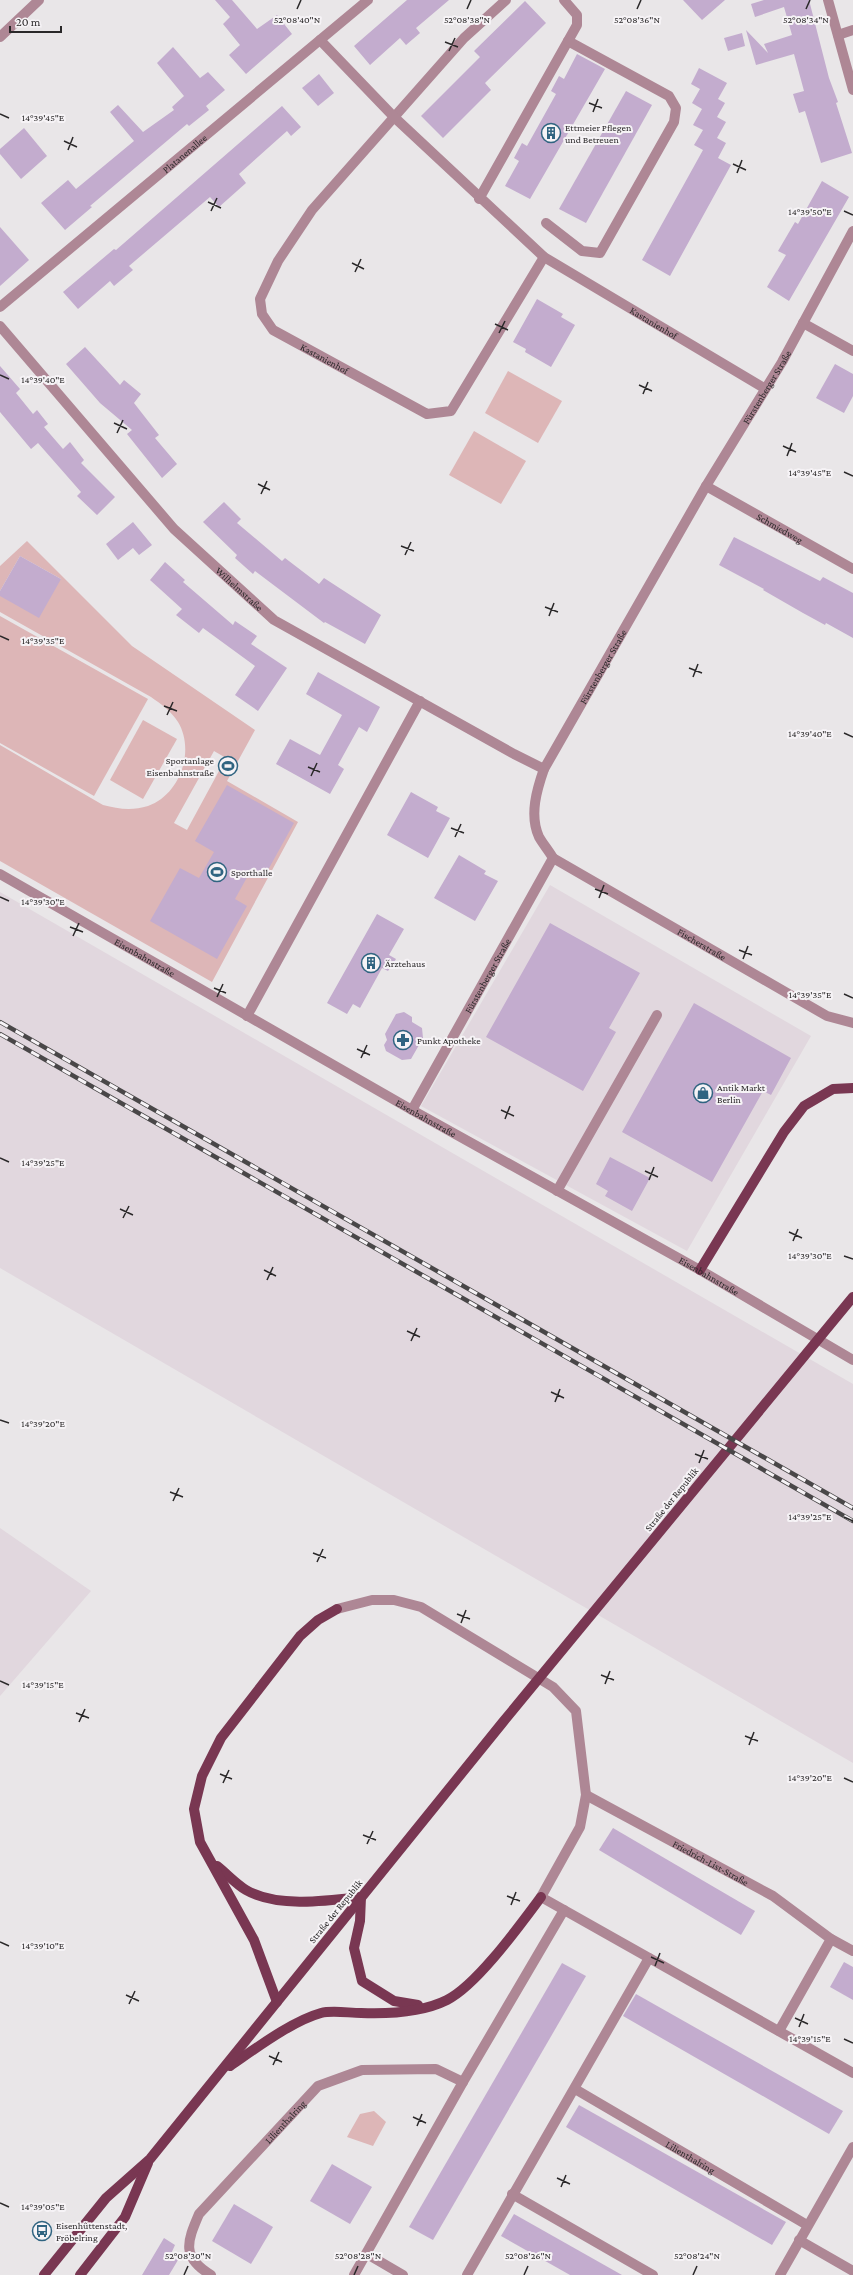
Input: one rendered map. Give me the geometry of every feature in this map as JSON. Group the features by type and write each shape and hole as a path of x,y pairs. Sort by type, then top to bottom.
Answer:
{"main road":[{"path":"700,1270 784,1132 804,1106 833,1089 853,1088"},
{"name":"Straße der Republik","path":"44,2275 106,2198 150,2160 503,1722 853,1297"},
{"path":"277,2002 254,1940 213,1862 200,1842 194,1809 202,1776 221,1738 300,1636 318,1620 336,1609"},
{"path":"213,1862 246,1890 274,1899 309,1902 361,1897 360,1921 354,1948 362,1981 394,2001 428,2007"},
{"path":"221,2072 280,2032 322,2012 374,2014 428,2007 448,2000 472,1981 507,1941 541,1897"},
{"name":"Straße der Republik","path":"80,2275 125,2217 150,2160"}],"street":[{"path":"0,37 39,0"},
{"name":"Platanenallee","path":"0,307 368,0"},
{"path":"394,117 464,38 506,0"},
{"path":"479,199 577,25 577,15 564,0"},
{"path":"828,0 853,90"},
{"path":"838,35 853,30"},
{"name":"Kastanienhof","path":"320,40 394,117 479,199 544,258 764,388"},
{"path":"546,223 582,250 600,253 674,122 676,108 669,96 568,41"},
{"name":"Kastanienhof","path":"394,117 312,210 278,261 260,299 262,314 273,330 427,414 451,411 544,258"},
{"name":"Fürstenberger Straße","path":"412,1110 553,858 539,836 535,809 536,790 544,769 706,486 764,388 782,362 853,231"},
{"path":"803,323 853,351"},
{"name":"Wilhelmstraße","path":"0,326 174,529 274,620 514,754 544,769"},
{"name":"Schmiedweg","path":"706,486 853,570"},
{"path":"248,1016 420,701"},
{"name":"Fischerstraße","path":"553,858 827,1016 853,1023"},
{"name":"Eisenbahnstraße","path":"0,874 412,1110 700,1270 853,1360"},
{"path":"557,1190 657,1014"},
{"path":"336,1609 372,1600 394,1600 421,1607 553,1687 576,1711 586,1795 580,1827 541,1897 853,2073"},
{"name":"Friedrich-List-Straße","path":"586,1795 773,1896 831,1939 853,1951"},
{"path":"354,2275 463,2082 564,1910"},
{"path":"779,2030 831,1939"},
{"path":"467,2275 512,2194 575,2088 649,1958"},
{"name":"Lilienthalring","path":"211,2275 198,2267 188,2251 190,2237 199,2214 220,2189 318,2086 362,2070 436,2069 463,2082"},
{"name":"Lilienthalring","path":"575,2088 807,2225"},
{"path":"780,2275 807,2225 853,2147"},
{"path":"512,2194 653,2275"},
{"path":"799,2240 853,2271"},
{"path":"367,2254 403,2275"}],"shaded area":[{"path":"508,371 562,401 538,443 485,413"},
{"path":"474,431 526,461 501,504 449,475"},
{"name":"Sportanlage Eisenbahnstraße","path":"27,541 132,646 255,730 227,781 298,822 212,982 0,861 0,745 103,805 131,809 148,806 169,792 182,770 185,758 185,745 183,733 178,722 169,711 151,697 0,612 0,596 61,579 20,556 0,591 0,566","holes":["214,751 226,758 187,830 174,823"]},
{"path":"0,616 148,699 94,796 0,743"},
{"path":"143,720 177,739 143,799 110,780"},
{"path":"550,885 811,1036 687,1251 421,1106"},
{"path":"0,892 853,1384 853,1763 0,1268"},
{"path":"0,1528 91,1591 0,1696"},
{"path":"374,2111 386,2122 373,2146 347,2137 360,2114"}],"building":[{"path":"215,0 232,0 257,29 277,15 292,34 246,74 229,55 240,45 223,24 230,17"},
{"path":"407,0 449,0 416,28 420,33 406,45 400,38 370,65 354,46"},
{"path":"683,0 725,0 702,20"},
{"path":"764,0 809,0 829,78 838,102 836,103 852,153 821,163 805,111 799,113 793,94 804,91 794,54 756,65 746,30 768,53 764,44 792,35 784,7 755,17 751,4"},
{"path":"525,1 546,23 485,83 491,90 443,138 421,116 480,57 474,51"},
{"path":"742,33 745,46 728,51 724,38"},
{"path":"173,47 200,78 208,72 225,90 206,106 209,110 189,126 187,124 90,206 92,207 65,230 41,203 68,180 76,189 134,141 110,112 118,105 143,132 174,110 172,107 184,96 157,63"},
{"path":"577,54 605,69 530,199 505,186 519,161 514,158 522,143 527,146 556,94 551,91 559,76 564,79"},
{"path":"699,68 727,83 718,99 725,103 717,117 726,122 717,138 726,143 718,158 731,165 670,276 642,260 703,150 694,145 703,130 693,125 702,109 692,103 700,89 691,84"},
{"path":"319,74 334,93 318,106 302,88"},
{"path":"626,91 652,105 586,223 559,209"},
{"path":"282,106 301,127 291,136 287,131 239,174 246,183 219,207 210,197 129,266 133,270 114,286 110,281 78,309 63,292 114,249 116,250"},
{"path":"24,128 47,156 21,179 0,154 0,149"},
{"path":"822,181 849,197 789,301 767,287 786,255 778,251 795,222 798,224"},
{"path":"0,227 29,260 0,286"},
{"path":"537,299 563,314 561,317 575,325 551,367 525,352 526,349 513,342"},
{"path":"85,347 120,385 124,380 141,394 134,403 159,435 155,438 177,464 162,478 127,434 132,430 100,403 66,364"},
{"path":"835,364 853,374 853,396 844,413 816,398"},
{"path":"0,366 20,389 16,393 33,414 37,410 48,424 44,427 63,449 70,442 84,460 81,463 115,497 97,515 77,496 81,492 38,443 31,449 0,412"},
{"path":"224,502 241,519 237,523 282,561 285,558 319,584 324,578 381,615 365,644 325,622 324,623 255,571 253,574 235,558 237,555 203,522"},
{"path":"133,522 152,545 139,555 133,548 118,560 106,544"},
{"path":"734,537 820,581 823,577 853,593 853,638 826,623 825,625 763,590 764,589 719,565"},
{"path":"20,556 61,579 39,618 0,596 0,591"},
{"path":"165,562 185,580 183,582 233,625 235,621 257,636 251,644 287,668 258,711 235,695 255,666 203,628 199,633 176,615 182,609 150,580"},
{"path":"318,672 380,707 367,732 359,727 338,765 344,769 330,794 276,764 290,739 320,755 342,715 306,694"},
{"name":"Sporthalle","path":"227,785 294,823 263,879 250,872 235,899 247,906 217,959 150,921 180,868 199,878 214,852 195,841"},
{"path":"411,792 438,807 436,811 450,818 428,858 387,835"},
{"path":"459,855 486,871 484,874 498,881 475,921 434,898"},
{"name":"Ärztehaus","path":"377,914 404,929 389,955 396,959 388,971 382,968 360,1008 353,1004 347,1014 327,1003"},
{"path":"550,923 640,973 609,1028 616,1032 583,1091 486,1037"},
{"name":"Antik Markt Berlin","path":"694,1003 791,1058 771,1095 763,1091 712,1182 622,1132"},
{"path":"404,1012 412,1017 412,1022 422,1028 423,1038 411,1059 402,1060 386,1051 384,1045 387,1040 385,1034 396,1014"},
{"path":"610,1157 650,1178 632,1211 605,1196 608,1191 596,1184"},
{"path":"613,1828 755,1911 741,1935 599,1850"},
{"path":"844,1962 853,1967 853,2000 830,1987"},
{"path":"562,1963 586,1976 433,2240 409,2227"},
{"path":"636,1994 843,2111 829,2134 623,2016"},
{"path":"579,2105 786,2222 772,2245 566,2127"},
{"path":"332,2164 372,2187 350,2224 310,2201"},
{"path":"234,2204 273,2227 251,2264 212,2241"},
{"path":"514,2214 622,2275 570,2275 501,2236"},
{"path":"164,2238 175,2245 170,2256 178,2260 169,2275 142,2275"}],"railway":[{"path":"0,1022 853,1508"},
{"path":"0,1034 853,1521"}],"place":[{"name":"Ettmeier Pflegen und Betreuen","path":"551,133"},
{"name":"Sportanlage Eisenbahnstraße","path":"228,766"},
{"name":"Sporthalle","path":"217,872"},
{"name":"Ärztehaus","path":"371,963"},
{"name":"Punkt Apotheke","path":"403,1040"},
{"name":"Antik Markt Berlin","path":"703,1093"},
{"name":"Eisenhüttenstadt, Fröbelring","path":"42,2231"}]}
